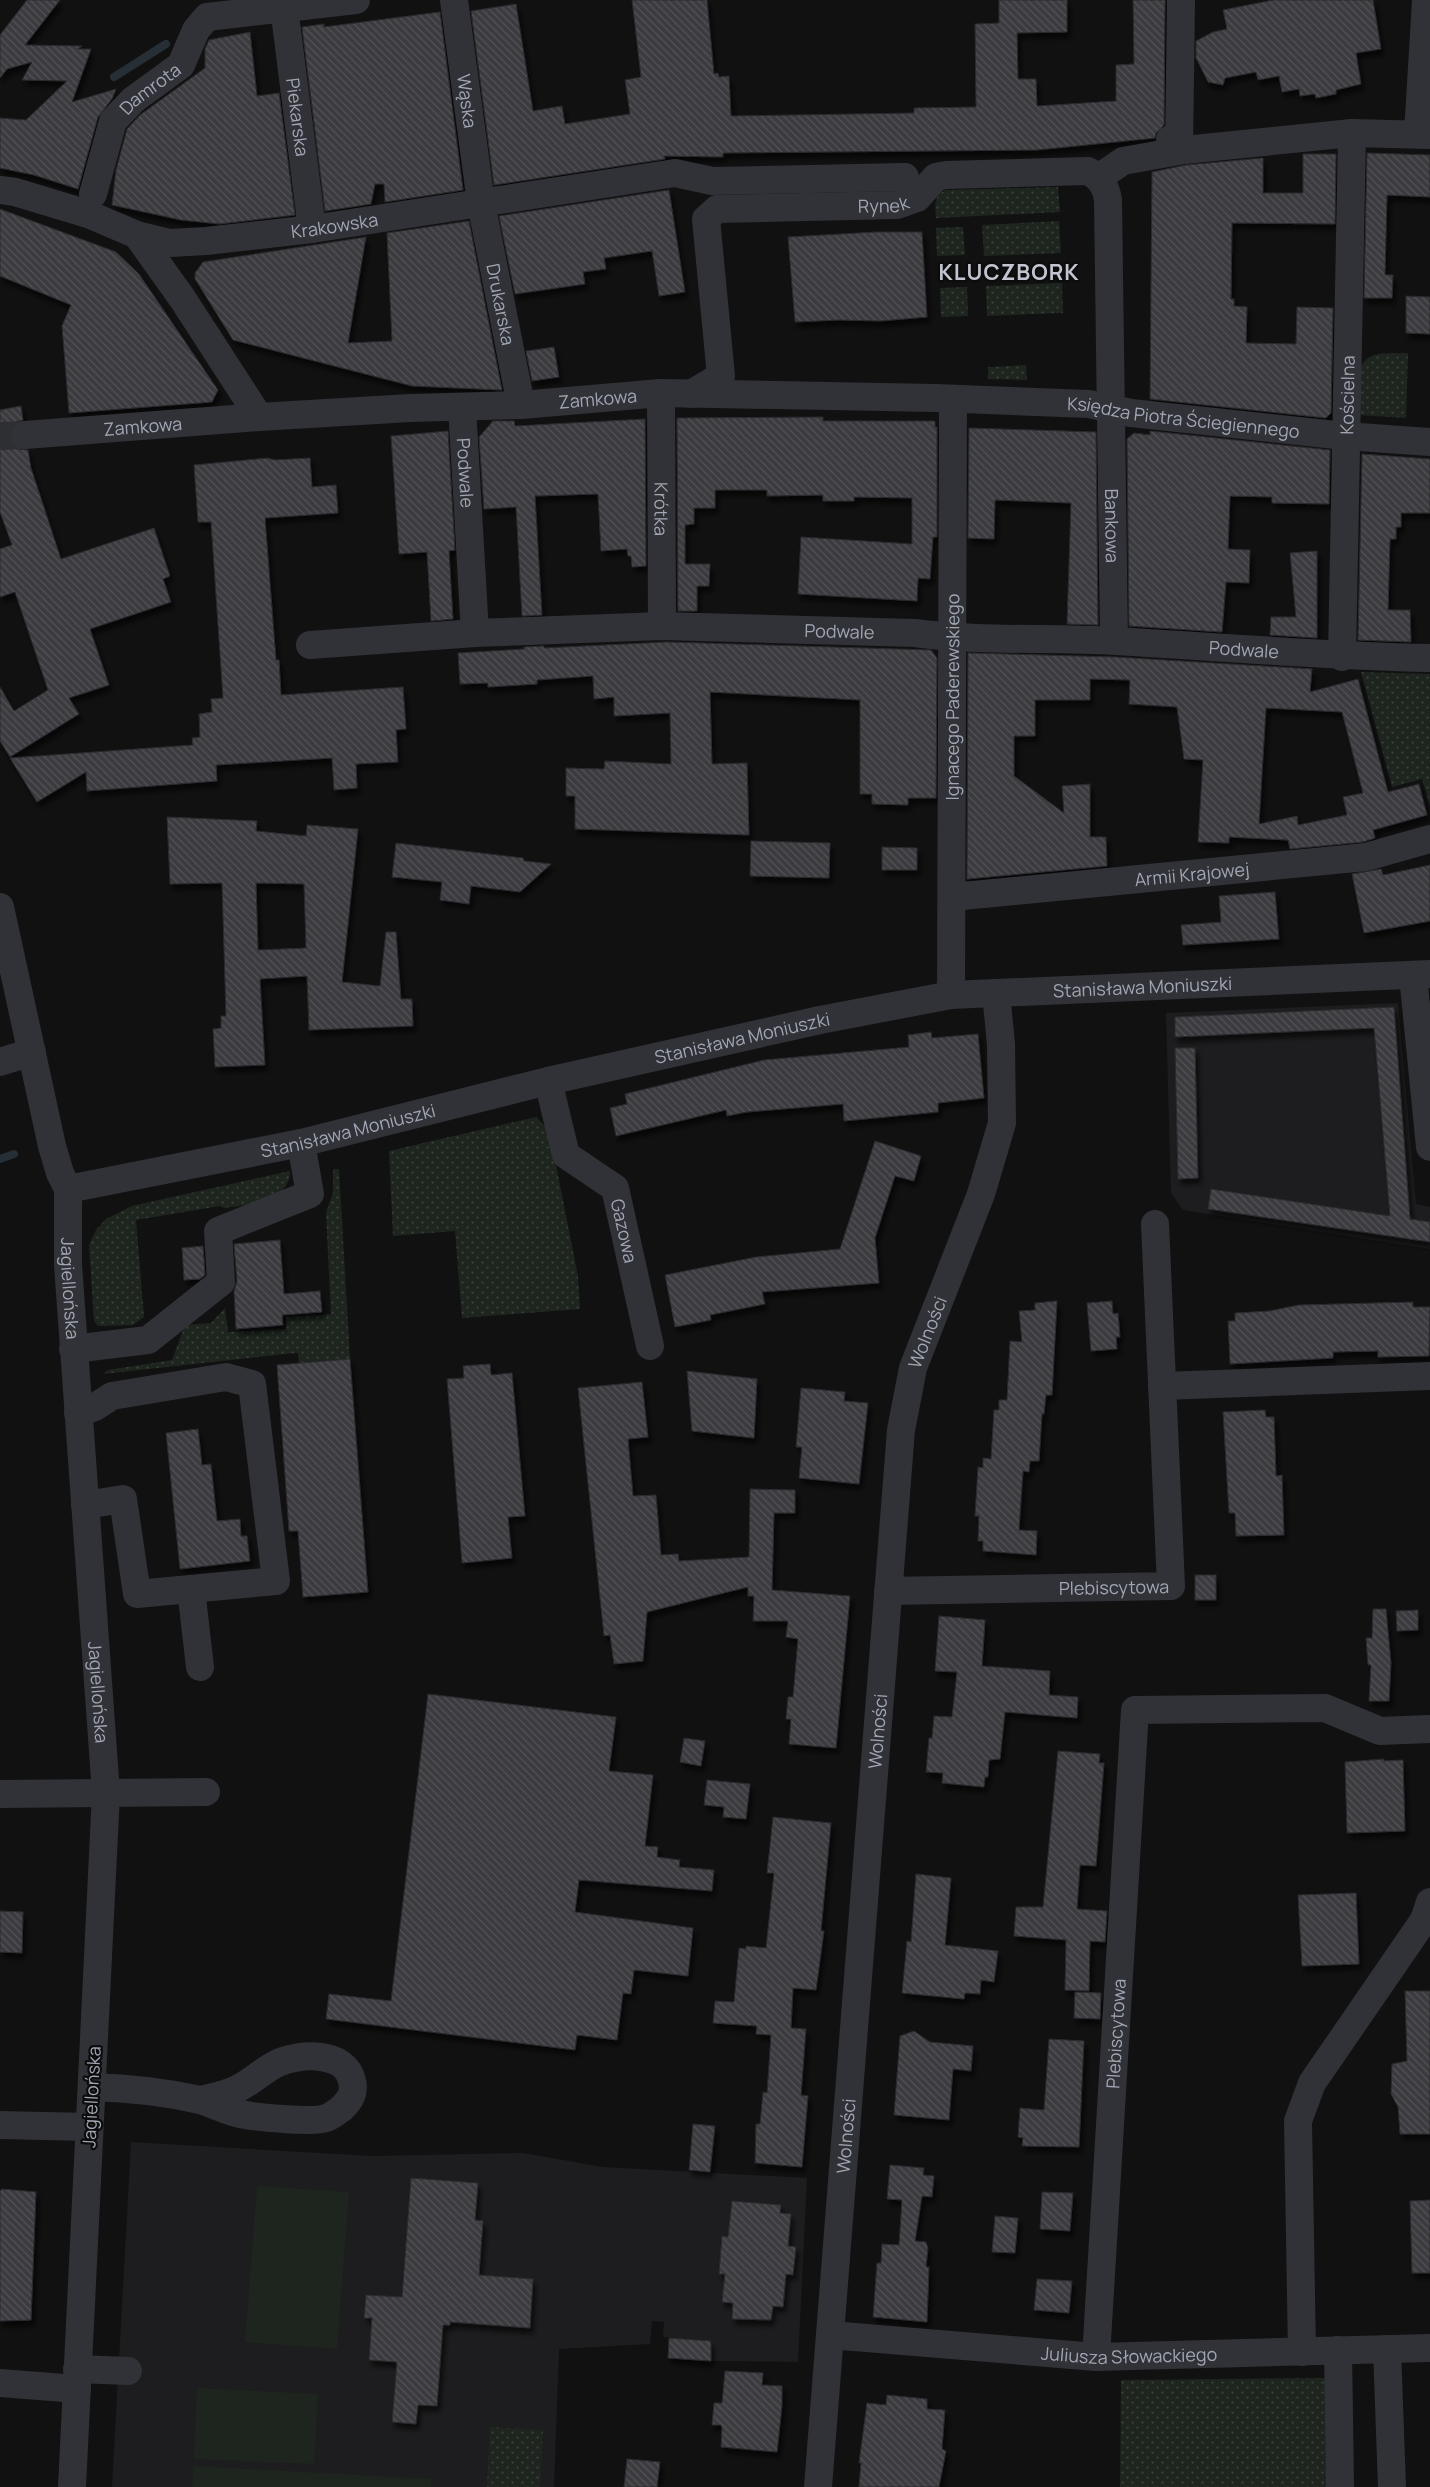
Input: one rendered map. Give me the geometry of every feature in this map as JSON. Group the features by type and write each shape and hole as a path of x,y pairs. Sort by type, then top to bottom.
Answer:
{"street":[{"name":"Damrota","path":"93,194 113,121 133,100 181,65 203,9 284,7 356,0"},
{"name":"Wąska","path":"454,0 482,203"},
{"path":"1178,146 1180,0"},
{"path":"1111,411 1108,200 1107,190 1098,178 1123,161 1178,146 1352,133 1424,134 1426,0"},
{"name":"Piekarska","path":"284,7 312,228"},
{"name":"Kościelna","path":"1342,657 1352,133"},
{"name":"Rynek","path":"690,394 721,376 706,220 717,209 898,205 917,198 936,177 946,175 1088,171 1098,178"},
{"name":"Krakowska","path":"0,190 15,192 88,214 137,235 170,243 197,242 312,228 675,173"},
{"name":"Rynek","path":"675,173 712,181 905,177"},
{"name":"Drukarska","path":"482,203 521,406"},
{"path":"137,235 182,298 259,417"},
{"name":"Zamkowa","path":"25,435 259,417 410,408 521,406 661,393 945,399"},
{"name":"Krótka","path":"661,393 662,626"},
{"name":"Księdza Piotra Ściegiennego","path":"945,399 1089,404 1111,411 1345,436 1430,442"},
{"name":"Ignacego Paderewskiego","path":"945,399 952,638 952,995"},
{"name":"Podwale","path":"462,407 475,633 662,626 916,633 952,638 1114,641 1342,657 1430,658"},
{"name":"Bankowa","path":"1111,411 1114,641"},
{"path":"310,645 475,633"},
{"name":"Armii Krajowej","path":"952,897 1366,857 1430,840"},
{"name":"Jagiellońska","path":"0,907 52,1146 68,1189 67,1229 78,1413 106,1793 72,2487"},
{"path":"1422,974 1430,1147"},
{"name":"Stanisława Moniuszki","path":"68,1189 301,1143 548,1081 820,1020 952,995 1422,974"},
{"name":"Wolności","path":"818,2487 901,1430 913,1368 981,1194 1002,1123 1001,1044 996,993"},
{"path":"0,1062 32,1052"},
{"name":"Gazowa","path":"548,1081 566,1155 616,1188 650,1346"},
{"path":"74,1349 148,1340 221,1282 218,1231 310,1194 301,1143"},
{"name":"Plebiscytowa","path":"888,1591 1171,1586 1155,1224"},
{"path":"1162,1386 1430,1376"},
{"path":"78,1413 95,1407 112,1396 226,1377 252,1384 276,1581 137,1594 123,1499 85,1505"},
{"path":"191,1589 200,1666"},
{"name":"Plebiscytowa","path":"1096,2357 1135,1710 1325,1708 1380,1731 1430,1729"},
{"path":"0,1794 206,1792"},
{"path":"1302,2352 1298,2121 1312,2083 1424,1920 1430,1902"},
{"path":"92,2087 124,2088 200,2100 240,2114 306,2119 326,2118 351,2098 353,2086 351,2074 345,2066 332,2060 304,2056 277,2064 235,2090 200,2100"},
{"path":"0,2125 89,2127"},
{"name":"Juliusza Słowackiego","path":"830,2336 1096,2357 1430,2348"},
{"path":"1387,2349 1392,2487"},
{"path":"1338,2350 1340,2487"},
{"path":"0,2383 77,2379 128,2371"}],"shaded area":[{"path":"1058,187 1060,212 936,218 935,206 937,198 946,190"},
{"path":"1059,221 1061,253 984,256 982,225"},
{"path":"963,227 965,255 937,256 936,228"},
{"path":"1062,283 1063,313 987,316 986,286"},
{"path":"967,287 968,316 941,317 940,288"},
{"path":"1408,353 1406,418 1358,415 1359,374 1366,360 1380,354"},
{"path":"1026,365 1027,380 988,379 988,367"},
{"path":"1361,672 1430,674 1430,806 1422,779 1392,787"},
{"path":"1398,1003 1416,1204 1430,1207 1430,1249 1183,1210 1171,1193 1166,1013"},
{"path":"536,1117 549,1130 578,1276 580,1309 462,1318 455,1231 393,1236 389,1151"},
{"path":"333,1169 339,1169 350,1359 299,1364 298,1353 103,1374 108,1370 172,1360 185,1325 211,1323 225,1308 228,1332 286,1329 286,1317 331,1314 326,1213 333,1193"},
{"path":"290,1171 288,1181 283,1189 275,1196 266,1200 244,1205 224,1208 220,1206 136,1220 144,1317 133,1325 98,1326 94,1321 89,1245 96,1230 106,1219 132,1206"},
{"path":"131,2142 372,2156 523,2153 603,2167 807,2178 798,2362 711,2361 712,2341 663,2337 664,2322 652,2321 650,2344 559,2349 554,2487 112,2487"},
{"path":"257,2186 349,2192 337,2349 245,2342"},
{"path":"1328,2378 1328,2487 1120,2487 1121,2380"},
{"path":"197,2388 318,2394 314,2464 194,2459"},
{"path":"490,2427 543,2430 540,2487 487,2487"},
{"path":"194,2466 431,2479 431,2487 192,2487"}],"building":[{"path":"27,0 60,0 25,45 82,46 78,49 91,49 72,102 116,89 112,99 98,117 78,189 34,175 0,168 0,118 26,120 67,81 22,80 32,62 7,69 0,78 0,35"},
{"path":"632,0 707,0 714,74 718,73 719,77 729,76 731,116 914,113 914,108 976,107 975,24 999,23 999,0 1067,0 1067,32 1017,33 1018,79 1036,79 1037,106 1116,101 1116,65 1134,64 1133,0 1165,0 1164,125 1156,133 1155,138 1037,150 723,153 723,157 664,156 665,159 494,185 471,11 516,4 533,111 562,106 565,124 630,114 625,80 641,77"},
{"path":"1273,0 1373,0 1381,49 1356,53 1361,84 1336,90 1336,94 1316,98 1315,94 1300,96 1299,89 1282,92 1279,76 1258,80 1256,72 1225,78 1223,85 1208,82 1196,58 1196,41 1213,32 1227,29 1223,10"},
{"path":"440,12 463,190 385,202 384,184 375,184 371,204 325,211 302,27 324,24 324,27"},
{"path":"250,32 257,96 279,93 295,215 220,224 181,220 112,205 116,170 127,129 140,115 205,68 205,49 209,40"},
{"path":"1367,153 1430,155 1430,197 1387,195 1385,275 1393,275 1392,298 1364,298"},
{"path":"1303,154 1336,154 1335,224 1232,223 1231,299 1234,299 1234,306 1247,307 1246,343 1296,344 1297,307 1333,308 1331,413 1326,418 1150,399 1152,172 1186,165 1263,158 1263,193 1303,193"},
{"path":"669,190 685,292 659,296 652,251 604,258 606,269 583,272 585,284 515,294 499,216"},
{"path":"0,209 116,252 139,274 218,390 212,402 69,413 62,326 71,305 0,276"},
{"path":"469,221 502,390 412,386 233,340 195,279 195,273 203,262 366,237 348,343 392,341 387,233"},
{"path":"876,232 922,232 927,317 880,321 795,322 788,237"},
{"path":"1406,296 1430,297 1430,334 1406,333"},
{"path":"554,347 559,377 532,381 526,351"},
{"path":"21,406 23,420 16,422 11,428 10,437 12,443 18,449 28,450 31,468 61,559 154,528 170,576 163,579 171,602 90,629 109,685 69,698 79,714 10,757 0,741 0,687 14,711 48,690 15,592 0,597 0,549 12,545 0,512 0,410"},
{"path":"823,417 823,421 935,421 935,427 937,427 937,537 933,537 930,579 918,578 917,601 798,594 801,537 912,544 912,498 854,497 854,501 823,501 823,495 767,496 767,490 715,490 715,508 694,508 694,524 685,525 685,564 710,564 709,586 697,586 697,611 678,611 677,418"},
{"path":"645,419 646,566 632,567 631,556 628,556 627,549 601,551 598,494 535,496 542,615 522,616 516,507 484,509 479,437 493,421 514,421 515,426"},
{"path":"969,428 1096,432 1098,625 1067,624 1071,503 995,500 994,539 968,538"},
{"path":"448,431 455,550 449,551 453,619 431,621 427,552 399,554 391,436"},
{"path":"1150,431 1330,450 1329,504 1272,503 1272,497 1230,496 1228,549 1250,550 1249,583 1226,582 1222,632 1129,626 1127,439 1134,433 1150,435"},
{"path":"1362,454 1430,459 1430,513 1401,513 1401,527 1396,527 1396,539 1390,539 1388,610 1410,610 1411,642 1358,640"},
{"path":"268,458 274,460 310,458 312,487 336,485 338,513 265,518 276,660 279,660 281,695 403,687 406,729 396,730 398,762 356,764 357,788 334,790 332,758 216,765 217,781 87,791 86,772 37,802 10,758 193,745 192,738 200,737 199,714 212,712 211,699 223,698 211,522 198,522 194,465"},
{"path":"1317,551 1317,638 1270,635 1271,617 1296,617 1290,553"},
{"path":"667,642 931,650 937,658 936,798 908,798 908,805 872,804 872,794 860,794 860,700 710,692 712,764 747,763 749,835 575,829 575,796 566,796 566,768 604,769 605,761 671,764 670,713 614,716 614,697 594,699 593,676 537,680 537,684 488,687 488,683 460,684 458,653 524,649 524,647 544,646 544,648"},
{"path":"968,653 1115,657 1312,669 1310,692 1358,679 1388,792 1419,784 1427,815 1373,830 1375,838 1363,842 1290,849 1288,840 1229,837 1229,843 1198,842 1203,760 1184,759 1177,707 1129,704 1130,680 1090,679 1090,700 1035,700 1035,736 1014,736 1014,776 1064,813 1062,786 1090,784 1090,837 1106,837 1107,866 967,879","holes":["1266,708 1342,712 1363,793 1343,797 1347,815 1298,825 1297,816 1259,824"]},
{"path":"167,817 257,821 256,831 306,836 307,825 358,829 342,982 380,986 386,932 396,932 401,999 412,999 413,1026 309,1030 307,976 260,979 265,1065 215,1067 213,1029 221,1028 221,1016 226,1016 222,883 170,884","holes":["256,883 304,884 306,948 258,950"]},
{"path":"751,841 830,843 829,878 750,876"},
{"path":"396,843 523,858 524,861 551,864 520,892 471,886 469,904 440,900 442,882 392,877"},
{"path":"882,847 917,848 917,870 882,870"},
{"path":"1430,865 1430,921 1364,933 1352,874 1381,869 1383,875"},
{"path":"1275,892 1279,939 1183,945 1181,925 1221,922 1219,896"},
{"path":"1394,1007 1410,1219 1430,1222 1430,1242 1208,1209 1211,1189 1390,1216 1374,1028 1175,1037 1175,1017"},
{"path":"931,1032 932,1038 978,1034 984,1098 938,1103 938,1112 844,1121 843,1104 747,1112 727,1116 726,1110 616,1136 610,1108 627,1104 625,1094 764,1060 909,1047 908,1035"},
{"path":"1175,1048 1195,1048 1198,1178 1178,1179"},
{"path":"875,1141 921,1156 914,1181 895,1176 875,1238 879,1283 762,1292 765,1304 710,1315 711,1320 675,1327 665,1275 756,1257 840,1249"},
{"path":"280,1240 284,1294 320,1291 322,1312 282,1315 283,1325 236,1329 234,1291 237,1281 234,1244"},
{"path":"203,1246 205,1275 200,1279 184,1280 182,1248"},
{"path":"1057,1301 1052,1395 1046,1395 1044,1414 1042,1414 1039,1461 1030,1461 1029,1472 1023,1471 1019,1530 1037,1531 1036,1555 983,1551 983,1541 978,1541 979,1516 975,1516 978,1467 983,1468 983,1458 991,1459 994,1410 999,1410 999,1400 1007,1400 1010,1341 1022,1342 1019,1311 1035,1310 1035,1303"},
{"path":"1112,1301 1113,1314 1118,1313 1120,1337 1116,1337 1117,1349 1091,1351 1087,1303"},
{"path":"1413,1302 1413,1307 1430,1307 1429,1356 1378,1357 1378,1351 1333,1352 1333,1358 1230,1364 1228,1321 1235,1321 1235,1313 1269,1311 1299,1305"},
{"path":"350,1359 368,1592 303,1597 298,1531 289,1531 277,1365"},
{"path":"490,1364 491,1375 512,1373 525,1516 508,1517 512,1558 462,1563 447,1379 464,1378 463,1366"},
{"path":"687,1371 757,1379 754,1438 692,1431"},
{"path":"642,1382 648,1437 628,1439 633,1496 656,1495 661,1555 678,1554 679,1561 749,1557 750,1489 795,1490 795,1513 774,1513 772,1590 850,1596 836,1748 789,1744 791,1719 786,1719 788,1697 793,1697 798,1639 786,1637 788,1621 753,1621 754,1596 748,1596 748,1587 647,1612 643,1661 614,1664 610,1635 604,1636 578,1388"},
{"path":"801,1388 845,1392 844,1401 868,1403 859,1484 799,1478 802,1447 796,1447"},
{"path":"1265,1410 1266,1417 1274,1417 1276,1476 1282,1475 1284,1535 1236,1536 1235,1513 1229,1513 1223,1412"},
{"path":"198,1429 202,1465 211,1464 217,1521 240,1519 241,1536 247,1536 250,1561 180,1569 166,1433"},
{"path":"1195,1575 1216,1575 1216,1600 1195,1600"},
{"path":"1373,1609 1386,1609 1391,1663 1389,1701 1369,1701 1371,1665 1368,1665 1366,1638 1372,1638"},
{"path":"1418,1610 1418,1630 1397,1631 1396,1611"},
{"path":"939,1616 985,1620 982,1666 1050,1671 1049,1695 1078,1697 1077,1718 1005,1712 1000,1759 989,1760 988,1777 985,1777 984,1787 942,1783 943,1773 926,1772 929,1738 932,1738 934,1716 952,1717 957,1672 935,1671"},
{"path":"428,1694 616,1717 609,1771 653,1775 645,1846 658,1847 657,1857 680,1860 679,1867 714,1870 712,1891 579,1880 575,1912 693,1928 688,1976 634,1970 631,1994 623,1993 617,2040 577,2035 575,2050 326,2019 329,1994 391,2001"},
{"path":"684,1738 705,1741 701,1766 680,1762"},
{"path":"1058,1751 1100,1754 1099,1763 1104,1763 1096,1866 1080,1865 1077,1909 1107,1911 1105,1942 1090,1941 1089,1991 1065,1990 1066,1940 1014,1936 1016,1907 1043,1907"},
{"path":"1384,1759 1384,1761 1403,1760 1405,1831 1347,1833 1345,1762"},
{"path":"707,1780 750,1784 746,1819 723,1817 724,1807 704,1805"},
{"path":"773,1817 831,1823 821,1931 824,1931 816,1990 793,1988 791,2028 806,2029 801,2095 808,2096 802,2167 755,2163 756,2124 760,2124 763,2092 767,2093 771,2035 756,2034 757,2026 713,2023 715,2001 734,2002 739,1948 746,1949 746,1946 766,1948 774,1873 767,1873"},
{"path":"916,1874 951,1878 945,1945 998,1951 994,1982 981,1980 980,1994 965,1993 964,1999 902,1993 907,1941 911,1942"},
{"path":"1356,1893 1359,1964 1302,1966 1298,1895"},
{"path":"0,1911 23,1912 22,1953 0,1952"},
{"path":"1405,1991 1430,1991 1430,2134 1400,2134 1398,2107 1391,2094 1392,2064 1407,2061"},
{"path":"1075,1992 1101,1993 1100,2019 1074,2018"},
{"path":"914,2031 930,2042 973,2046 971,2071 953,2069 949,2120 894,2115 900,2036"},
{"path":"1049,2039 1084,2041 1079,2147 1022,2146 1023,2138 1018,2137 1020,2108 1044,2110"},
{"path":"693,2124 715,2126 710,2172 689,2170"},
{"path":"890,2165 924,2168 923,2175 934,2176 932,2197 922,2196 915,2241 926,2242 928,2248 926,2267 929,2267 927,2322 873,2317 877,2263 881,2263 882,2244 899,2245 902,2200 887,2199"},
{"path":"411,2178 478,2183 475,2220 483,2221 479,2275 533,2279 530,2328 450,2322 450,2325 443,2325 437,2406 418,2405 416,2424 392,2422 397,2362 369,2360 372,2318 364,2318 366,2295 402,2297"},
{"path":"2,2189 36,2192 31,2320 0,2321 0,2191"},
{"path":"1042,2192 1073,2193 1070,2231 1040,2229"},
{"path":"1430,2200 1430,2273 1412,2273 1410,2201"},
{"path":"732,2201 781,2205 780,2213 791,2214 788,2246 796,2247 793,2275 786,2274 783,2307 773,2306 771,2320 732,2319 733,2303 722,2302 725,2274 719,2274 722,2236 728,2237"},
{"path":"995,2216 1018,2218 1015,2253 992,2252"},
{"path":"1037,2279 1072,2281 1069,2313 1034,2310"},
{"path":"669,2338 711,2341 711,2361 668,2358"},
{"path":"725,2371 763,2373 762,2385 782,2386 782,2406 777,2452 721,2447 721,2425 712,2425 714,2403 722,2403"},
{"path":"887,2395 927,2399 927,2409 945,2410 942,2449 946,2451 939,2487 859,2487 861,2463 859,2463 867,2403 886,2405"},
{"path":"627,2459 660,2462 657,2487 624,2487"}],"waterway":[{"path":"114,77 166,44"},
{"path":"0,1159 14,1154"}],"tunnel":[{"path":"0,436 25,435"}],"district":[{"name":"KLUCZBORK","path":"1009,272"}]}
